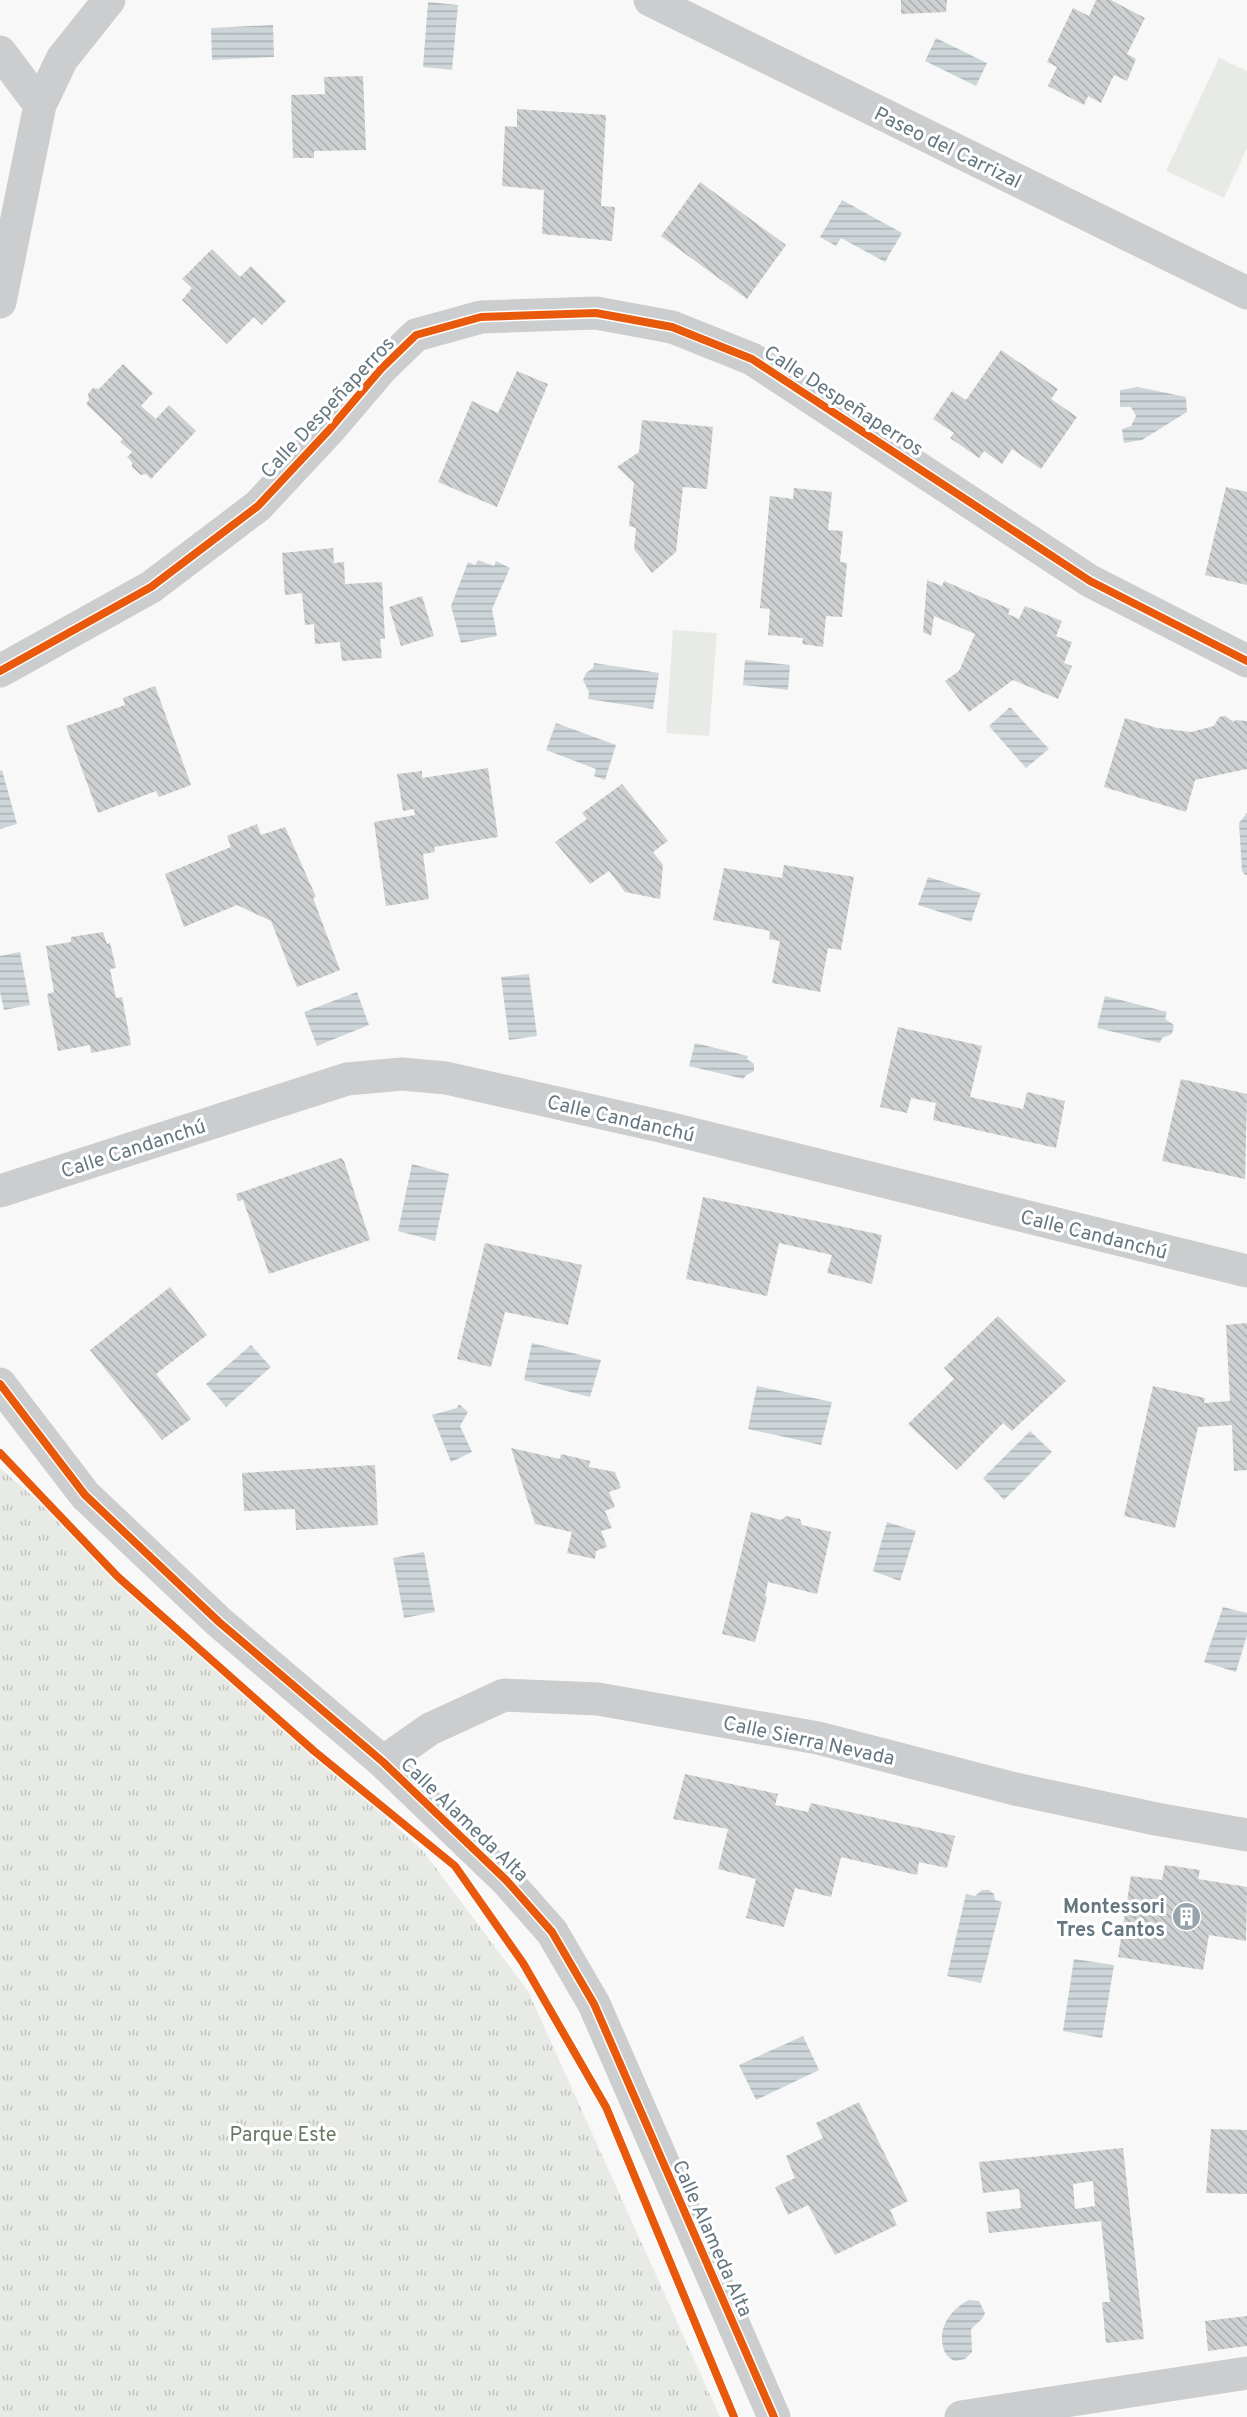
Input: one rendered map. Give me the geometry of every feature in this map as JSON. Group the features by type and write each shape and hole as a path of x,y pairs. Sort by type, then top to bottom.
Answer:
{"street":[{"name":"Paseo del Carrizal","path":"650,0 1247,293"},
{"path":"0,302 40,105 62,59 110,2"},
{"path":"0,52 40,105"},
{"name":"Calle Despeñaperros","path":"0,671 151,587 258,506 329,430 381,369 416,335 481,317 596,313 672,327 752,359 1090,580 1247,661"},
{"name":"Calle Candanchú","path":"0,1191 347,1079 402,1074 446,1078 652,1125 1247,1271"},
{"name":"Calle Alameda Alta","path":"0,1384 85,1495 219,1622 383,1762 506,1880 552,1932 594,2004 774,2417"},
{"name":"Calle Sierra Nevada","path":"383,1762 430,1729 504,1695 598,1699 818,1738 1015,1789 1156,1819 1247,1835"},
{"path":"961,2417 1247,2373"}],"green space":[{"path":"1219,58 1247,71 1247,148 1224,198 1166,171"},
{"path":"673,630 717,633 709,736 666,733"},
{"name":"Parque Este","path":"0,1468 80,1537 423,1851 528,1991 720,2417 0,2417"}],"shaded area":[{"path":"428,2 458,5 452,70 423,67"},
{"path":"273,25 274,57 212,60 211,28"},
{"path":"936,38 987,63 976,86 925,61"},
{"path":"842,200 902,233 885,262 841,238 836,246 820,237"},
{"path":"1138,387 1186,397 1187,412 1142,440 1124,443 1122,429 1131,426 1136,416 1131,407 1120,407 1120,390"},
{"path":"478,560 494,566 496,561 510,568 492,609 497,636 461,643 451,606 468,562 475,565"},
{"path":"745,660 790,665 788,690 743,685"},
{"path":"594,663 659,673 653,709 588,699 589,692 583,680 586,673 593,668"},
{"path":"1010,707 1049,749 1026,768 989,726"},
{"path":"556,723 616,745 605,780 594,776 596,769 546,750"},
{"path":"2,770 17,824 0,829 0,771"},
{"path":"1247,813 1247,875 1245,875 1242,871 1239,823"},
{"path":"928,877 981,893 971,922 918,905"},
{"path":"20,952 30,1005 4,1010 0,992 0,956"},
{"path":"529,974 537,1036 509,1040 501,977"},
{"path":"357,992 369,1025 317,1046 304,1012"},
{"path":"1105,996 1167,1012 1165,1019 1174,1025 1172,1034 1162,1038 1160,1043 1097,1028"},
{"path":"695,1043 748,1056 747,1059 754,1064 754,1071 744,1079 689,1066"},
{"path":"412,1164 449,1174 435,1241 398,1231"},
{"path":"532,1343 601,1360 590,1397 524,1380"},
{"path":"251,1345 271,1367 226,1407 206,1384"},
{"path":"757,1386 832,1402 821,1445 748,1429"},
{"path":"459,1404 468,1412 460,1426 472,1452 451,1462 432,1415 457,1408"},
{"path":"1030,1431 1052,1452 1004,1500 983,1478"},
{"path":"887,1522 916,1531 900,1581 873,1571"},
{"path":"424,1552 435,1612 404,1618 393,1558"},
{"path":"1223,1607 1247,1613 1247,1635 1236,1672 1204,1662"},
{"path":"982,1890 989,1890 994,1894 995,1900 1002,1902 981,1983 947,1976 966,1894 975,1896"},
{"path":"1074,1959 1114,1965 1102,2038 1063,2031"},
{"path":"803,2036 819,2070 756,2100 739,2065"},
{"path":"969,2300 979,2301 985,2313 971,2329 972,2352 965,2359 955,2361 945,2352 942,2332 947,2319"}],"building":[{"path":"901,0 947,0 946,12 901,14"},
{"path":"1096,0 1111,0 1145,18 1127,54 1136,59 1127,81 1114,75 1101,103 1088,96 1084,105 1048,86 1057,67 1047,62 1073,8 1089,16"},
{"path":"363,76 366,150 314,151 314,158 293,158 291,95 325,94 324,77"},
{"path":"517,109 606,115 601,206 615,207 612,241 542,234 544,190 502,186 505,126 517,127"},
{"path":"700,182 786,245 747,299 661,236"},
{"path":"212,249 240,277 251,266 286,301 262,325 254,317 227,344 182,300 192,288 182,279"},
{"path":"1001,350 1058,389 1051,399 1077,417 1041,469 1012,449 1002,464 984,451 979,458 950,438 954,433 933,419 952,391 966,400"},
{"path":"123,364 153,393 141,406 156,419 169,405 196,431 151,479 146,474 141,475 132,467 132,462 127,457 132,452 120,442 123,439 86,404 89,400 88,394 93,388 99,389"},
{"path":"517,371 548,384 497,507 438,482 472,401 498,413"},
{"path":"642,420 713,427 707,489 683,487 676,552 652,573 634,549 636,528 629,526 634,483 617,467 639,452"},
{"path":"1226,487 1247,492 1247,585 1205,575"},
{"path":"794,488 832,492 828,530 843,531 840,562 847,563 842,617 826,616 823,647 802,644 803,638 768,635 770,609 760,608 770,496 793,499"},
{"path":"333,548 334,563 344,562 345,584 382,582 385,639 380,639 382,658 342,661 340,642 315,644 314,624 305,625 302,593 285,595 282,553"},
{"path":"927,580 942,586 944,581 1010,609 1008,614 1019,619 1025,606 1062,621 1056,636 1072,642 1064,663 1072,666 1058,699 1013,680 969,712 945,681 959,671 975,634 934,616 931,636 923,632"},
{"path":"422,596 434,636 401,646 389,607"},
{"path":"155,686 191,785 159,797 156,791 98,813 66,726 125,705 123,698"},
{"path":"1225,716 1234,722 1235,720 1247,721 1247,769 1195,780 1186,812 1104,787 1125,718 1157,728 1191,732 1214,726 1219,717"},
{"path":"488,768 498,837 434,847 435,852 423,854 429,899 386,906 374,822 415,815 414,809 403,811 397,774 422,771 422,778"},
{"path":"622,784 668,841 653,852 663,865 660,899 625,892 609,871 590,884 555,842 587,819 582,813"},
{"path":"257,824 261,835 285,827 316,897 313,898 340,970 297,987 271,921 237,905 184,927 165,874 231,847 227,836"},
{"path":"784,865 854,877 841,950 828,948 820,992 772,983 780,941 769,939 770,931 713,920 724,868 782,878"},
{"path":"103,932 107,944 110,943 116,968 110,969 116,998 122,997 131,1045 91,1053 90,1045 58,1051 47,994 54,992 46,946 71,942 71,937"},
{"path":"898,1027 982,1046 970,1097 1023,1109 1027,1092 1065,1101 1056,1148 933,1120 936,1103 911,1098 907,1113 880,1107"},
{"path":"1181,1079 1247,1094 1245,1179 1162,1161"},
{"path":"341,1158 344,1161 370,1240 269,1274 243,1200 238,1201 236,1194"},
{"path":"703,1197 882,1235 872,1284 827,1273 832,1255 779,1243 767,1296 686,1279"},
{"path":"485,1243 582,1265 568,1325 505,1312 491,1367 457,1359"},
{"path":"170,1287 207,1335 156,1374 191,1419 162,1440 90,1350"},
{"path":"998,1316 1066,1381 1012,1431 1003,1423 957,1470 908,1424 954,1379 944,1368"},
{"path":"1247,1323 1247,1470 1234,1471 1232,1425 1198,1427 1175,1528 1124,1516 1153,1386 1205,1398 1204,1403 1230,1401 1226,1325"},
{"path":"511,1448 560,1459 561,1454 590,1461 589,1467 615,1472 621,1488 609,1492 615,1507 605,1511 612,1528 601,1531 607,1547 596,1551 595,1559 567,1553 572,1532 535,1524"},
{"path":"375,1465 378,1525 296,1530 295,1509 244,1511 242,1473"},
{"path":"751,1512 781,1520 786,1516 800,1519 802,1525 831,1532 817,1594 768,1582 765,1596 767,1597 755,1642 722,1634"},
{"path":"685,1774 778,1794 775,1805 808,1812 811,1803 955,1836 947,1868 919,1862 917,1875 841,1857 831,1897 795,1888 784,1927 746,1918 756,1879 718,1869 728,1829 673,1819"},
{"name":"Montessori Tres Cantos","path":"1165,1865 1200,1870 1198,1879 1247,1887 1246,1941 1209,1935 1203,1970 1118,1957 1131,1876 1162,1880"},
{"path":"859,2102 908,2201 890,2210 897,2225 835,2255 808,2205 788,2215 775,2187 795,2178 786,2156 823,2138 816,2123"},
{"path":"1211,2129 1247,2130 1247,2194 1206,2193"},
{"path":"1123,2148 1144,2339 1106,2343 1102,2302 1110,2302 1101,2221 989,2233 986,2212 1021,2208 1019,2189 983,2193 979,2162","holes":["1093,2181 1095,2206 1075,2209 1073,2184"]},
{"path":"1247,2316 1247,2346 1208,2351 1205,2321"}],"cycle path":[{"path":"0,671 151,587 258,506 329,430 381,369 416,335 481,317 596,313 672,327 752,359 1090,581 1247,661"},
{"path":"0,1384 85,1495 219,1622 383,1762 506,1880 552,1932 594,2004 774,2417"},
{"path":"0,1453 118,1577 314,1751 455,1866 523,1963 606,2107 734,2417"}],"place":[{"name":"Montessori Tres Cantos","path":"1186,1917"}]}
